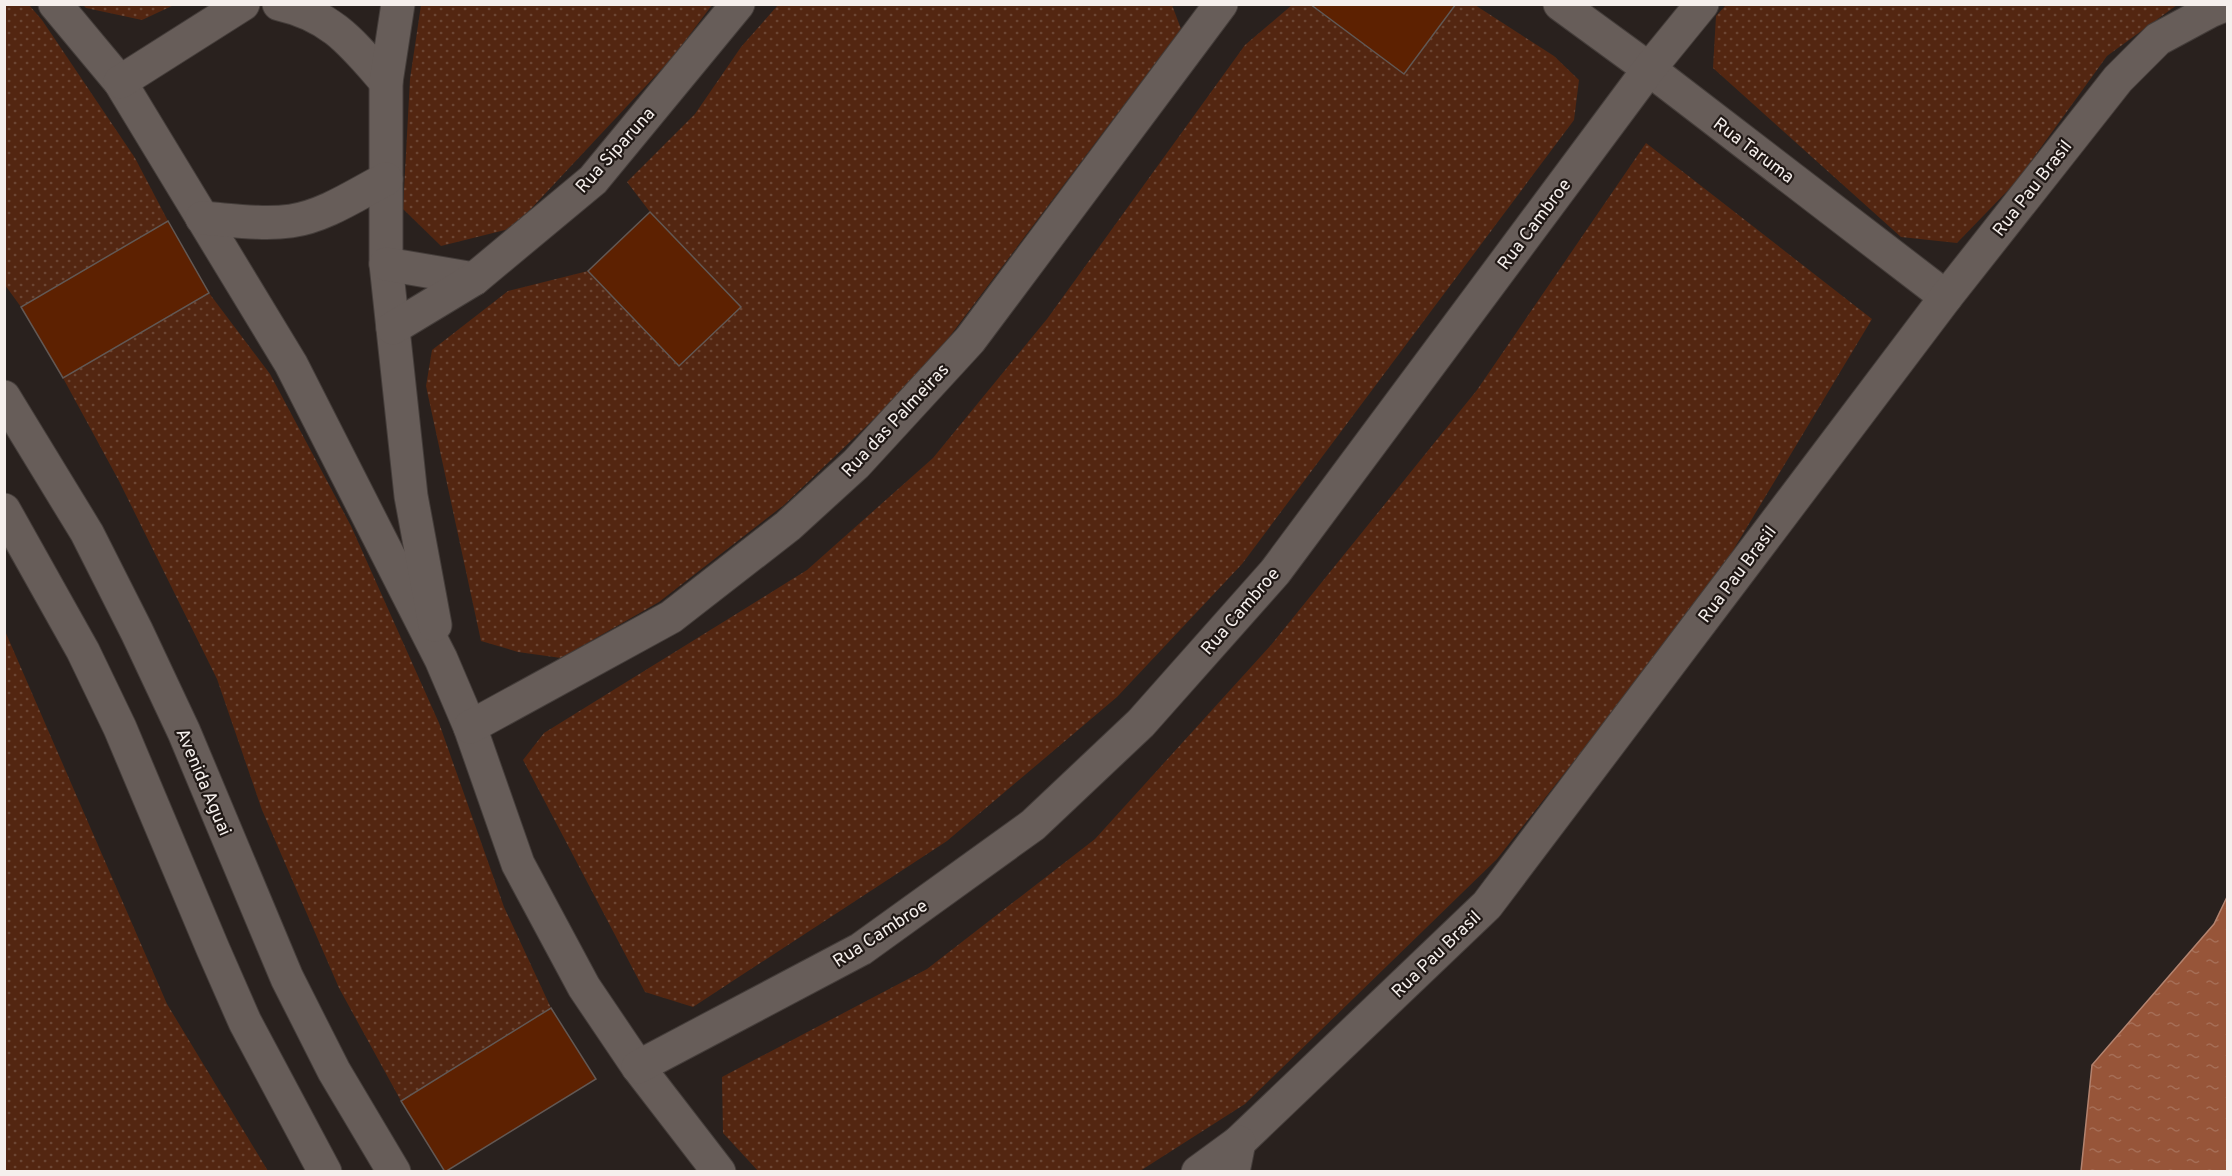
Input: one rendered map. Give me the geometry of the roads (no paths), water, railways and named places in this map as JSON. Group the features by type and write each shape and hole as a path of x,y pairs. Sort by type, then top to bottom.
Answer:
{"street":[{"path":"55,4 120,82 291,364 441,660 470,727 518,864 584,987 638,1067 719,1172"},
{"path":"120,82 243,4"},
{"path":"279,4 296,8 327,22 348,38 386,82"},
{"path":"398,4 386,82 386,264 411,496 441,660"},
{"name":"Rua Siparuna","path":"393,328 474,279 593,180 738,4"},
{"name":"Rua das Palmeiras","path":"470,727 671,617 788,526 856,464 970,340 1221,4"},
{"name":"Rua Taruma","path":"1560,4 1649,69 1946,297"},
{"name":"Rua Cambroe","path":"638,1067 861,949 1033,825 1141,723 1275,572 1649,69 1702,4"},
{"name":"Rua Pau Brasil","path":"1198,1172 1236,1157 1487,905 1946,297 2118,79 2158,39 2227,4"},
{"path":"202,218 254,223 293,221 328,209 386,179"},
{"path":"386,264 474,279"},
{"name":"Avenida Aguai","path":"4,397 87,533 137,632 184,732 287,978 334,1071 394,1172"},
{"path":"4,510 83,651 120,728 245,1022 325,1172"}],"water":[{"path":"2227,897 2227,1171 2081,1171 2092,1065 2214,924"}]}
